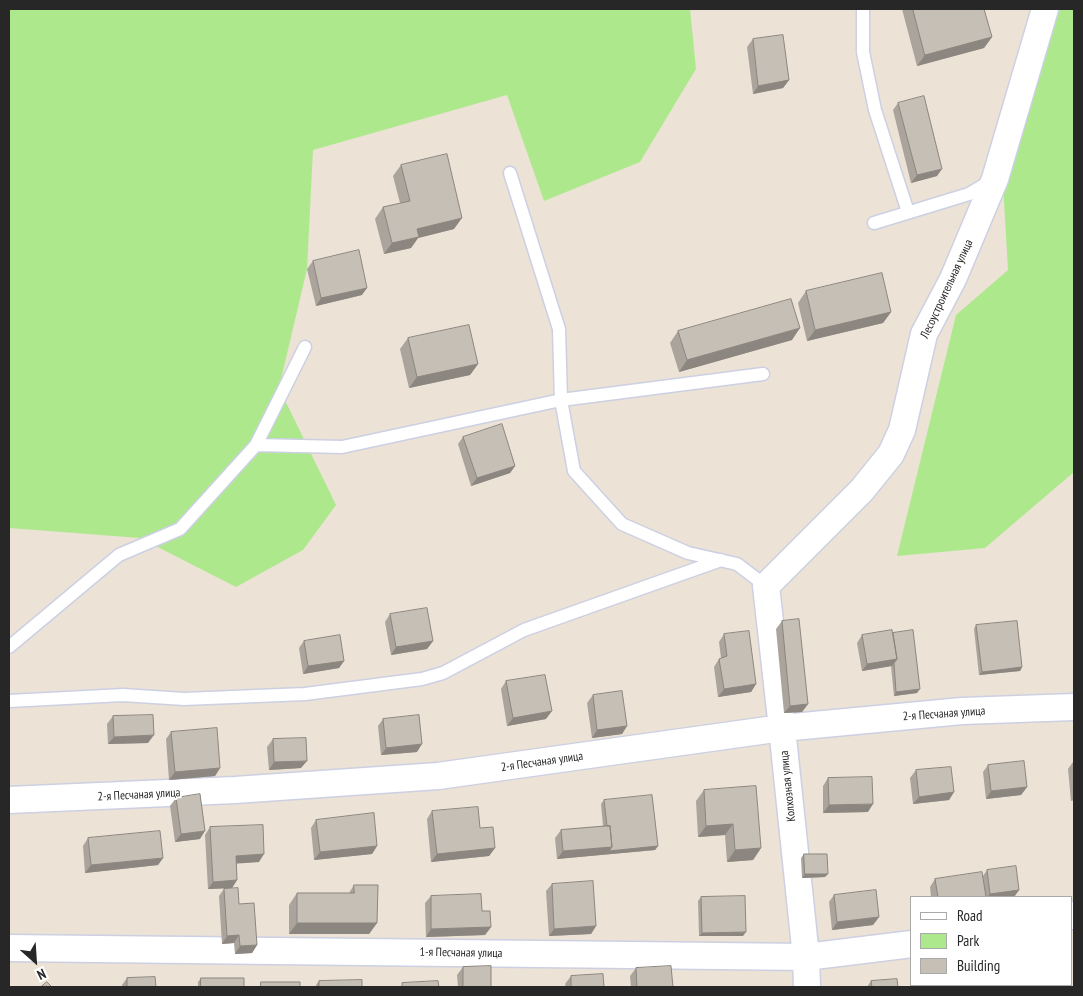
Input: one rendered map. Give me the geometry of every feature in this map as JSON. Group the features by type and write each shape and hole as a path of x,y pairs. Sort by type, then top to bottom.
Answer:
{"street":[{"name":"Лесоустроительная улица","path":"766,586 862,490 891,454 902,430 924,334 953,278 995,178 1045,9"},
{"name":"Колхозная улица","path":"766,586 806,957 806,987"},
{"name":"2-я Песчаная улица","path":"9,800 235,790 438,776 782,728 962,711 1074,707"},
{"name":"1-я Песчаная улица","path":"9,948 806,957 910,944"}],"lane":[{"path":"863,9 863,52 875,110 908,212"},
{"path":"510,173 559,329 561,400 574,471 622,524 688,553 737,564 766,586"},
{"path":"874,222 969,194 995,178"},
{"path":"9,647 120,555 180,529 256,445 305,347"},
{"path":"256,445 342,447 561,400 763,374"},
{"path":"9,701 123,695 184,699 305,694 422,680 443,672 524,630 721,560"}],"green space":[{"path":"9,9 690,9 696,69 640,162 544,201 507,95 313,150 307,269 279,388 336,505 303,550 236,587 140,538 9,528"},
{"path":"1060,9 1074,9 1074,472 985,548 897,556 956,315 1008,270 1003,184"}],"building":[{"path":"913,9 984,9 992,37 925,55"},
{"path":"783,35 789,80 758,86 753,39"},
{"path":"924,96 942,169 917,175 898,103"},
{"path":"447,154 462,218 417,229 419,237 392,243 383,207 410,201 401,165"},
{"path":"359,250 367,288 321,298 313,261"},
{"path":"882,273 891,312 815,330 806,291"},
{"path":"791,299 800,328 687,360 678,331"},
{"path":"469,325 478,364 417,377 408,338"},
{"path":"502,424 515,466 477,478 463,437"},
{"path":"427,608 433,641 396,647 390,614"},
{"path":"799,619 808,704 790,706 782,621"},
{"path":"1017,621 1022,667 982,672 976,625"},
{"path":"892,630 897,659 867,664 862,635"},
{"path":"913,630 920,689 896,692 894,663 897,659 893,633"},
{"path":"749,631 756,684 724,689 719,659 727,656 724,634"},
{"path":"340,635 344,661 308,666 304,641"},
{"path":"545,675 552,711 513,718 506,681"},
{"path":"622,691 627,726 597,730 593,695"},
{"path":"153,715 154,735 114,737 113,716"},
{"path":"419,715 422,744 386,748 383,719"},
{"path":"217,728 220,768 175,772 171,732"},
{"path":"306,738 307,761 274,762 273,739"},
{"path":"1024,761 1027,787 991,791 988,765"},
{"path":"951,767 954,792 919,797 916,770"},
{"path":"872,777 873,804 829,805 828,778"},
{"path":"756,786 761,848 735,850 733,824 706,826 704,790"},
{"path":"200,794 205,831 181,834 176,798"},
{"path":"652,795 658,846 609,851 612,847 610,826 607,826 604,800"},
{"path":"478,807 480,828 493,827 495,848 437,854 432,811"},
{"path":"374,813 377,846 320,852 316,820"},
{"path":"263,825 264,854 236,856 237,880 213,882 210,827"},
{"path":"610,826 612,847 563,851 561,830"},
{"path":"160,831 163,858 91,865 88,838"},
{"path":"804,854 827,854 828,874 805,874"},
{"path":"1016,866 1019,890 990,894 987,870"},
{"path":"982,872 986,896 938,896 935,879"},
{"path":"593,881 596,926 554,929 552,884"},
{"path":"354,885 378,885 377,923 297,923 297,893 354,893"},
{"path":"238,888 239,904 254,903 257,945 240,946 239,935 227,936 224,889"},
{"path":"876,890 879,917 837,922 834,895"},
{"path":"481,894 482,911 490,911 491,927 431,929 431,896"},
{"path":"745,896 746,932 702,933 701,897"},
{"path":"491,966 491,987 463,987 463,967"},
{"path":"671,966 673,987 637,987 636,968"},
{"path":"603,974 604,987 571,987 571,976"},
{"path":"155,977 156,987 127,987 127,978"},
{"path":"201,978 244,978 244,987 201,987"},
{"path":"897,979 898,987 872,987 871,981"},
{"path":"362,980 362,987 319,987 319,981"},
{"path":"438,981 439,987 402,987 402,983"},
{"path":"47,982 52,987 41,987"},
{"path":"261,982 300,982 300,987 261,987"}]}
